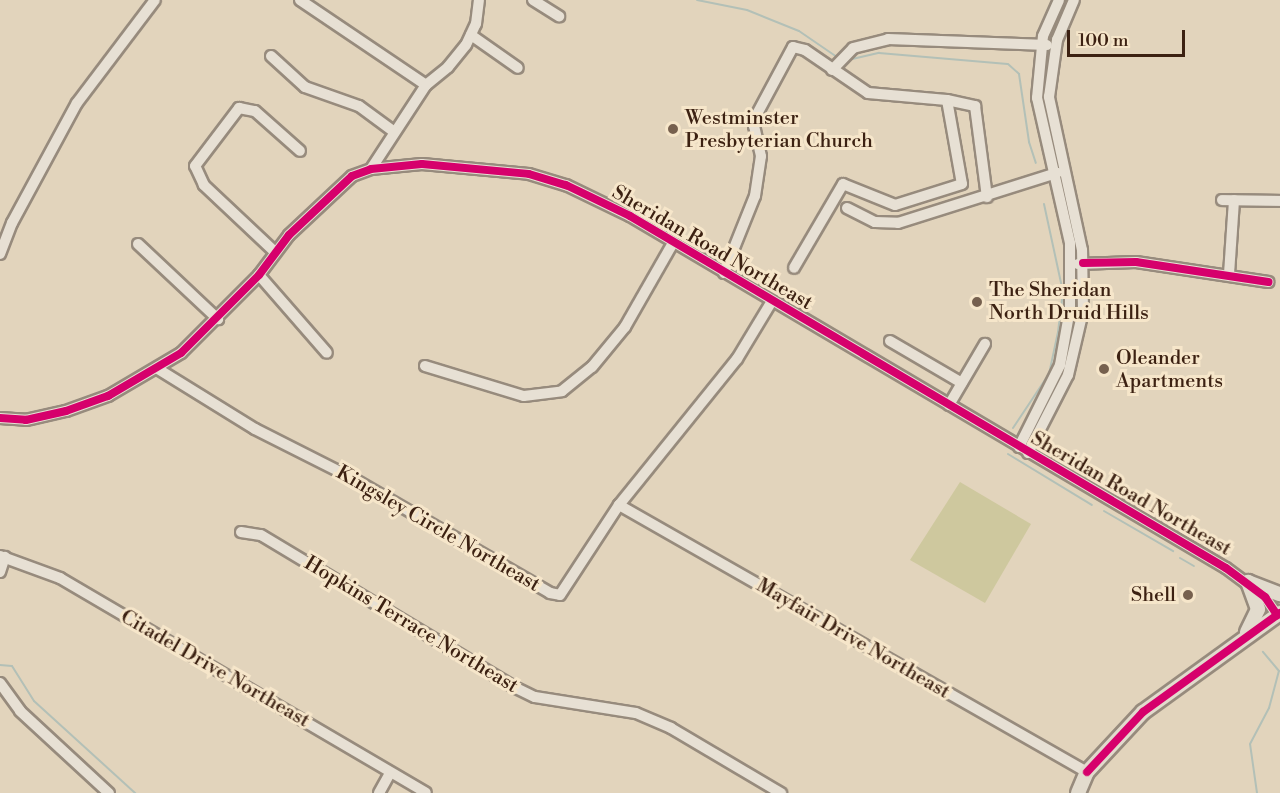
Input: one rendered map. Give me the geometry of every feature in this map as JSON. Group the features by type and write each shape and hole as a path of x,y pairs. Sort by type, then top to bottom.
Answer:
{"main road":[{"path":"1248,582 1280,594"},
{"path":"1246,634 1258,609 1248,582"},
{"path":"1078,793 1087,772 1143,712 1246,634 1278,614"}],"street":[{"path":"0,254 12,223 77,103 155,0"},
{"path":"300,0 426,85"},
{"path":"371,169 393,131 426,85 448,67 471,35 479,0"},
{"path":"533,0 559,16"},
{"path":"1024,450 1068,375 1083,311 1083,263 1077,220 1058,173 1036,98 1042,45 1059,0"},
{"path":"1024,450 1060,365 1070,309 1071,264 1049,97 1056,47 1074,0"},
{"path":"471,35 518,68"},
{"path":"832,70 853,48 888,39 1056,47"},
{"path":"724,273 755,196 761,156 754,126 757,114 793,48 804,50 868,93 947,100 975,106 987,197"},
{"path":"271,56 305,87 359,105 393,131"},
{"path":"794,268 843,184 895,205 962,184 947,100"},
{"path":"275,252 204,185 195,166 239,108 255,111 300,151"},
{"name":"Sheridan Road Northeast","path":"0,418 26,420 66,411 108,396 182,353 259,275 275,252 352,176 371,169 422,164 529,174 583,193 772,301 1248,582 1278,614"},
{"path":"866,194 851,210 875,222 898,224 1058,173"},
{"path":"1229,274 1228,200 1280,201"},
{"path":"425,366 524,396 562,391 592,367 625,327 673,243"},
{"path":"138,244 218,319"},
{"path":"1071,264 1137,262 1229,274 1269,282"},
{"path":"259,275 327,353"},
{"name":"Kingsley Circle Northeast","path":"158,369 255,429 382,495 550,593 560,595 619,505 737,359 772,301"},
{"path":"890,341 962,383"},
{"path":"949,405 985,344"},
{"name":"Mayfair Drive Northeast","path":"619,505 1087,772"},
{"name":"Hopkins Terrace Northeast","path":"241,532 261,535 512,687 535,697 636,713 671,728 781,793"},
{"path":"0,572 2,557"},
{"name":"Citadel Drive Northeast","path":"2,557 60,578 426,793"},
{"path":"0,683 20,711 109,793"},
{"path":"379,793 390,773"}],"shaded area":[{"path":"960,482 1031,524 985,603 910,560"}],"waterway":[{"path":"697,0 747,10 799,31 837,57"},
{"path":"848,60 879,53 1008,64 1019,74 1029,142 1036,163"},
{"path":"1013,428 1049,374 1058,332 1063,292 1044,204"},
{"path":"1008,454 1092,505"},
{"path":"1104,511 1173,551"},
{"path":"1180,558 1194,566"},
{"path":"1257,793 1250,744 1269,708 1279,671 1263,652"},
{"path":"0,665 12,666 34,701 135,793"}],"cycle path":[{"path":"0,418 26,420 66,411 108,396 181,353 259,275 289,235 352,176 371,169 422,164 529,174 566,185 630,216 1226,568 1265,597 1277,615"},
{"path":"1083,263 1136,262 1269,282"},
{"path":"1087,772 1143,712 1280,613"}],"place":[{"name":"Westminster Presbyterian Church","path":"673,129"},
{"name":"The Sheridan North Druid Hills","path":"977,302"},
{"name":"Oleander Apartments","path":"1104,369"},
{"name":"Shell","path":"1188,595"}]}
